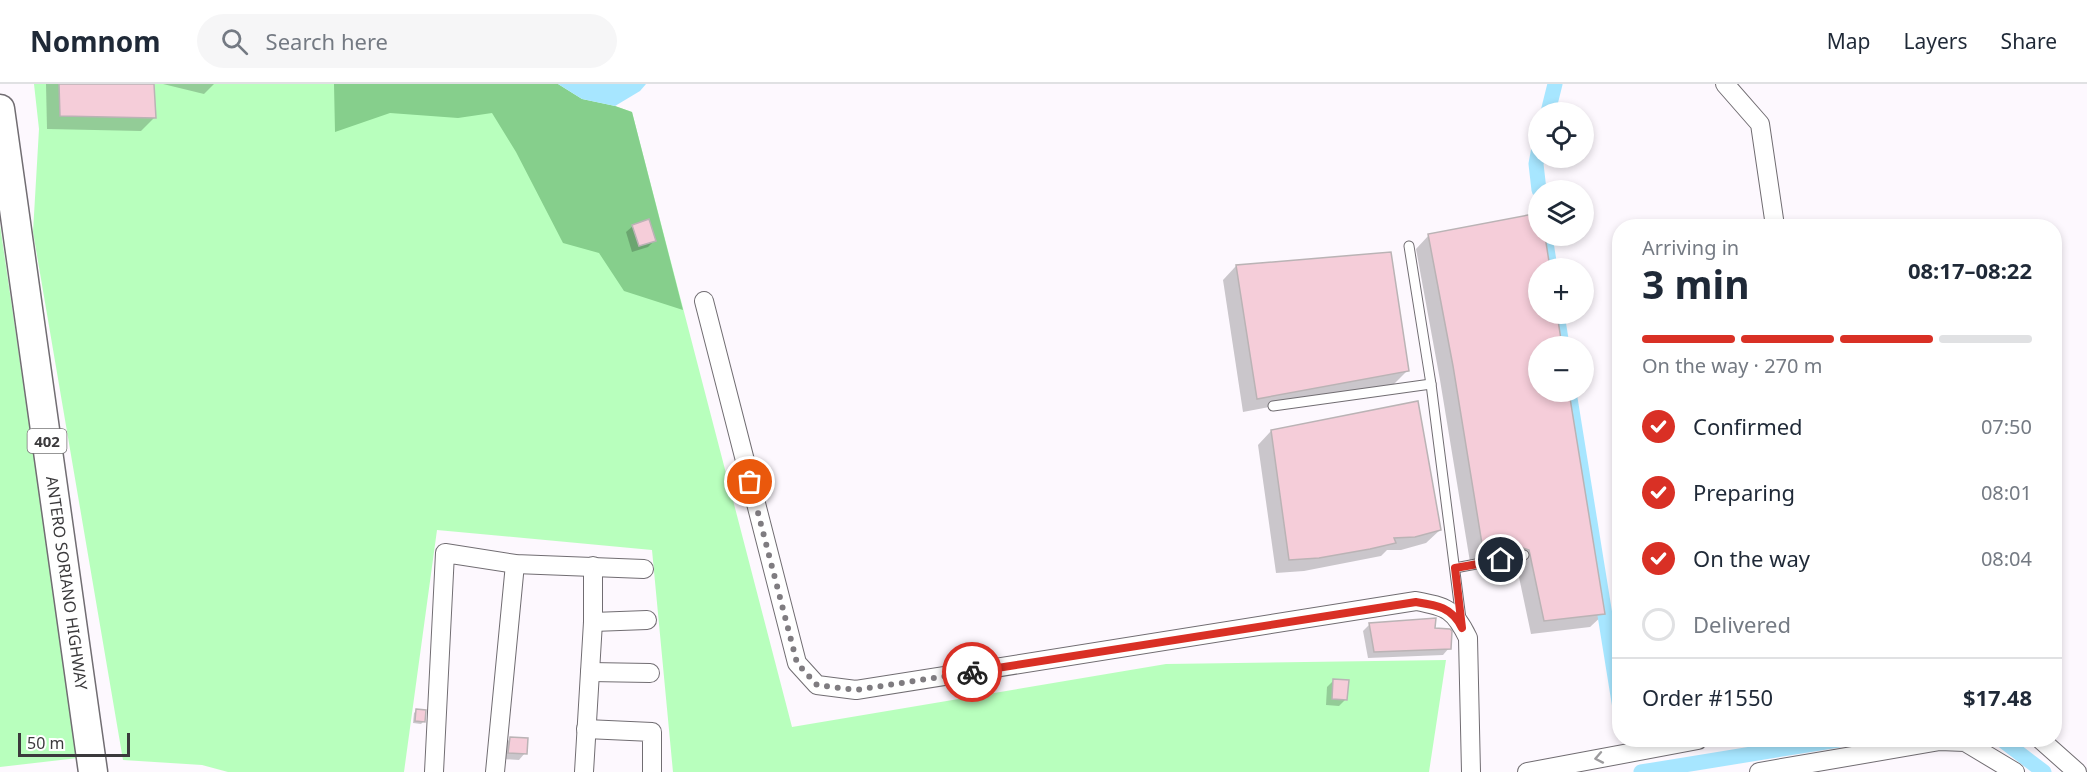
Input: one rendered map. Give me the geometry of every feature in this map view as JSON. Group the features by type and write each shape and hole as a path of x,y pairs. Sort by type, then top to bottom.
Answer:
{"main road":[{"name":"ANTERO SORIANO HIGHWAY","path":"0,109 93,772"}],"street":[{"path":"1725,84 1760,124 1774,219"},
{"path":"704,301 797,663 817,685 856,690 1416,602 1442,606 1459,621 1467,638 1471,772"},
{"path":"434,772 445,553 515,564 644,568"},
{"path":"495,772 515,564"},
{"path":"584,772 593,622 593,566"},
{"path":"593,622 647,620"},
{"path":"590,672 650,673"},
{"path":"586,729 652,732 652,772"},
{"path":"1527,772 1661,747"},
{"path":"1973,747 2015,772"},
{"path":"2049,747 2077,772"},
{"path":"1759,772 1853,748"}],"lane":[{"path":"1408,246 1431,384 1462,628"},
{"path":"1272,406 1431,384"},
{"path":"1455,568 1524,555"}],"green space":[{"path":"34,84 558,84 582,99 632,112 792,727 1166,664 1446,660 1429,772 673,772 652,550 437,530 404,772 228,772 202,765 123,760 33,232 39,129"},
{"path":"334,84 558,84 582,99 632,112 683,310 624,291 599,253 563,243 516,152 492,113 458,118 390,113 335,132"},
{"path":"0,225 78,758 0,767"}],"water":[{"path":"558,84 646,84 640,91 615,106 582,99"}],"building":[{"path":"59,84 154,84 156,118 60,116"},
{"path":"1528,215 1528,246 1547,246 1548,258 1528,258 1528,324 1559,324 1560,336 1528,336 1528,402 1571,402 1605,614 1544,621 1529,550 1523,548 1484,556 1453,366 1428,234"},
{"path":"649,219 656,241 639,246 632,225"},
{"path":"1391,252 1409,371 1257,399 1236,265"},
{"path":"1418,401 1441,530 1415,537 1394,538 1396,543 1370,549 1319,558 1289,560 1271,430"},
{"path":"1436,618 1435,628 1452,631 1451,649 1374,652 1369,623"},
{"path":"1333,679 1349,680 1347,700 1332,699"},
{"path":"416,709 426,710 425,722 415,721"},
{"path":"510,737 528,738 527,754 508,753"}],"waterway":[{"path":"1550,102 1555,84"},
{"path":"1536,168 1538,180"},
{"path":"1547,246 1548,258"},
{"path":"1559,324 1560,336"},
{"path":"1571,402 1612,658"},
{"path":"1641,772 1795,747"},
{"path":"2011,747 2044,772"}],"way so far":[{"path":"750,482 797,663 817,685 856,690 972,672"}],"route":[{"path":"972,672 1416,602 1442,606 1459,621 1462,628 1455,568 1501,560"}]}
